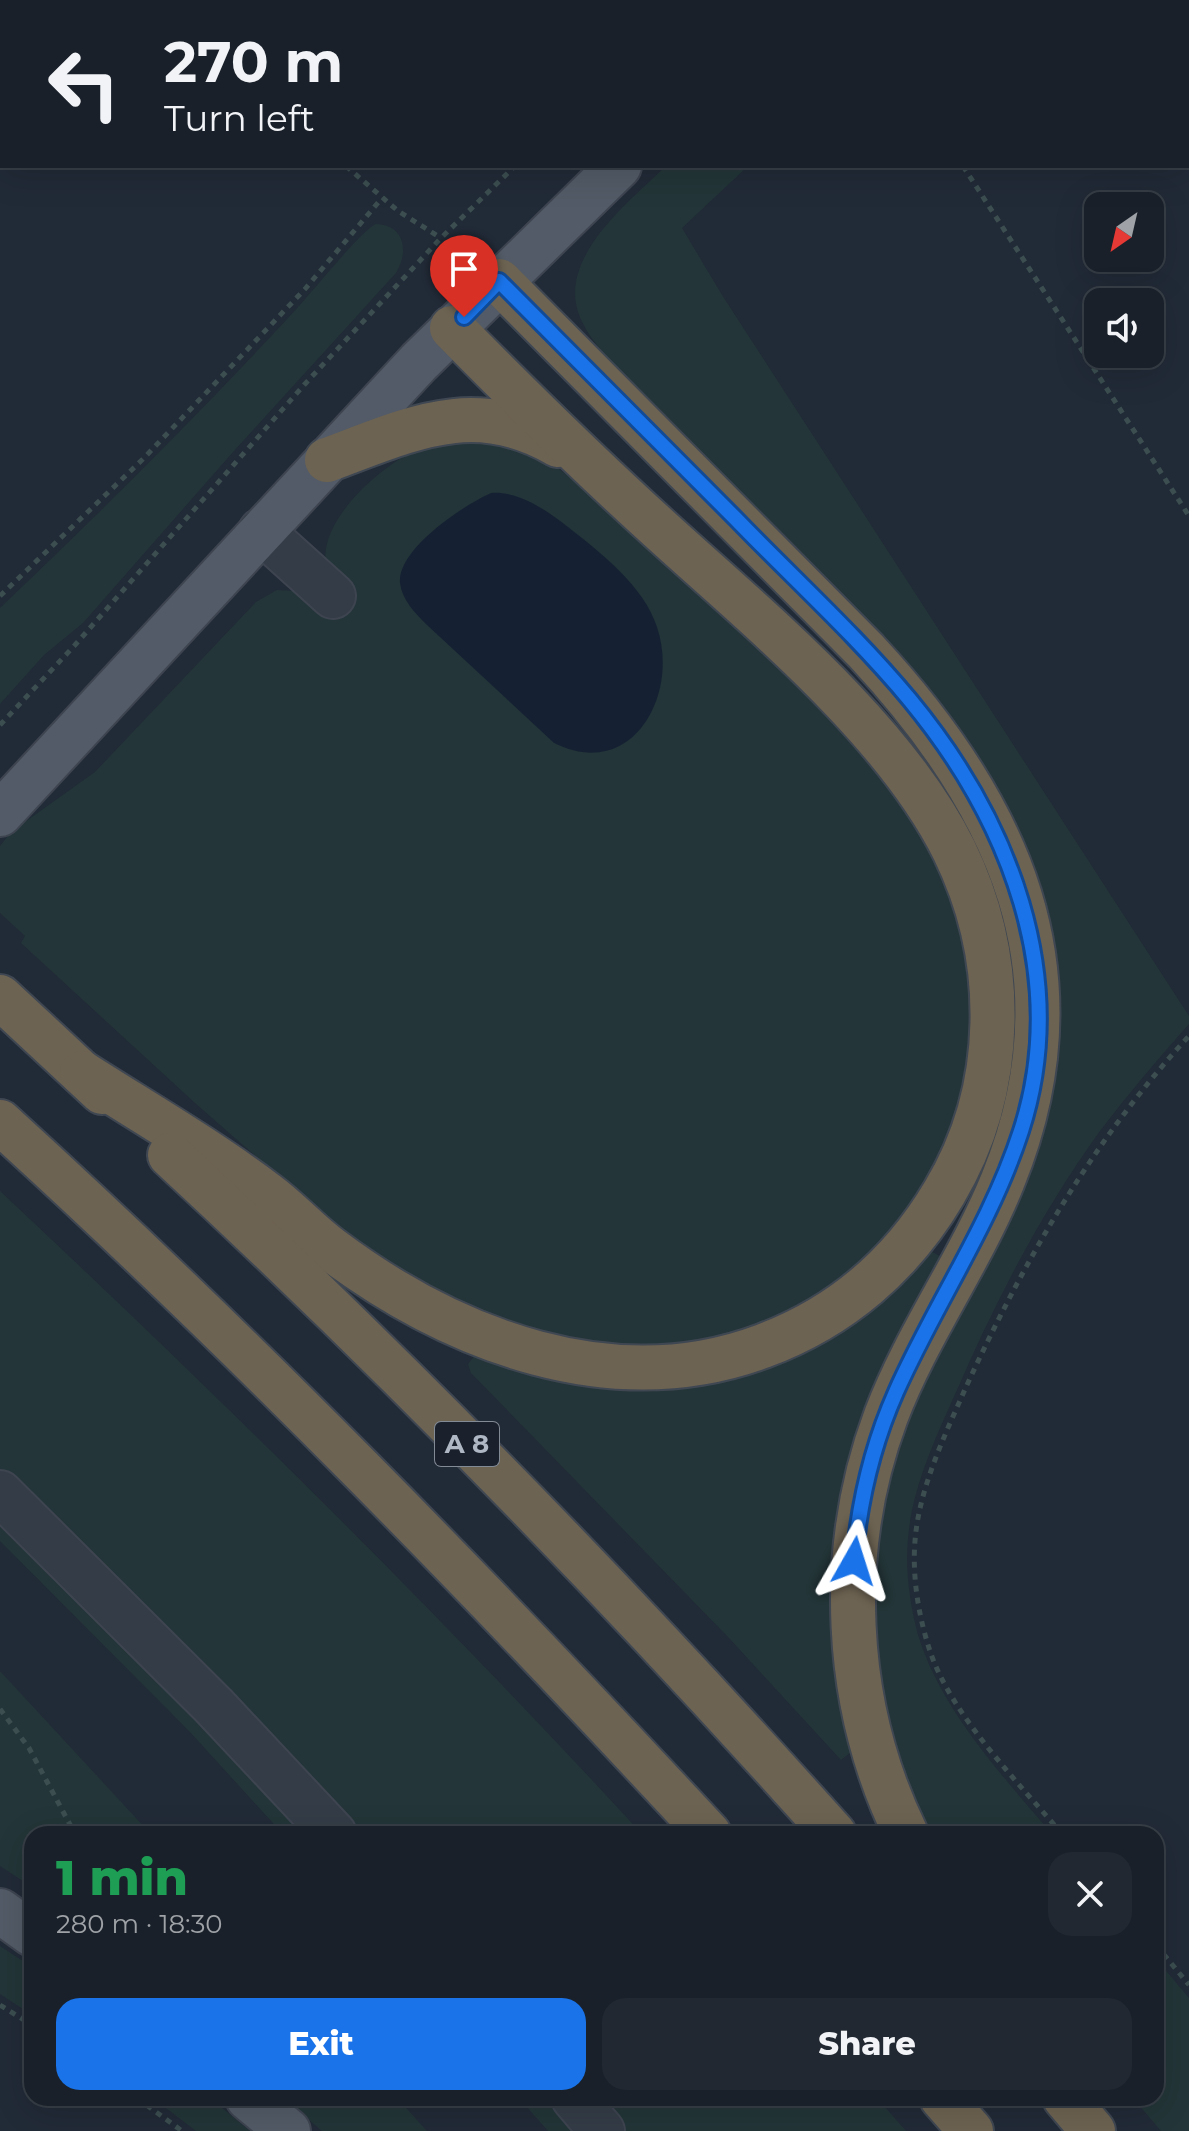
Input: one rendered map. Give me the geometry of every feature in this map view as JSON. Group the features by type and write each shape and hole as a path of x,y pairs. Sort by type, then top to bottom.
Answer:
{"highway":[{"path":"499,281 856,641 911,702 952,756 982,807 1004,850 1027,916 1038,997 1036,1056 1026,1114 991,1206 896,1392 869,1469 858,1518 852,1586 859,1683 876,1758 902,1826"},
{"path":"82,1073 255,1185 327,1246 393,1289 482,1334 536,1354 582,1365 645,1369 688,1366 731,1357 776,1341 818,1321 856,1295 901,1253 943,1196 963,1157 978,1118 987,1078 993,1021 992,981 981,918 968,879 929,805 875,736 756,617 585,460 452,328"},
{"path":"327,460 420,427 468,419 517,425 538,433 585,460"},
{"name":"A 8","path":"0,997 220,1201 438,1414 665,1650 827,1826"},
{"path":"0,1122 317,1424 578,1693 702,1826"},
{"path":"949,2106 971,2131"},
{"path":"1072,2106 1093,2131"}],"main road":[{"path":"0,814 452,328 617,168"},
{"path":"0,1911 24,1928"},
{"path":"258,2106 288,2131"}],"lane":[{"path":"261,531 333,596"},
{"path":"0,1493 214,1706 326,1826"},
{"path":"581,2106 602,2131"}],"path":[{"path":"348,168 382,198 441,238"},
{"path":"0,725 90,629 304,385 441,238 513,168"},
{"path":"964,168 1189,516"},
{"path":"0,596 143,459 305,289 382,198"},
{"path":"1055,1826 1000,1761 955,1701 939,1673 925,1632 916,1582 918,1520 943,1440 1025,1266 1096,1149 1147,1083 1189,1036"},
{"path":"0,1709 29,1748 71,1826"},
{"path":"1164,1955 1189,1985"},
{"path":"0,2005 24,2020"},
{"path":"148,2106 182,2131"}],"shaded area":[{"path":"664,168 746,168 682,228 722,295 1189,1016 1189,1024 1121,1104 1079,1161 1021,1257 933,1444 910,1520 907,1551 909,1587 918,1635 928,1663 957,1715 1045,1826 924,1826 888,1738 870,1593 890,1458 1050,1074 958,730 902,658 608,359 581,319 575,291 579,270 588,250 618,213"},
{"path":"376,224 393,229 402,241 402,257 396,273 83,623 44,655 0,704 0,608 183,428 358,239"},
{"path":"482,439 544,457 652,543 861,746 929,839 966,931 973,1053 944,1154 888,1240 819,1298 735,1337 619,1351 487,1319 355,1243 195,1103 21,943 25,936 0,913 0,846 11,832 95,772 256,602 277,590 295,591 326,564 326,547 333,529 358,493 375,478 392,464 426,446"},
{"path":"0,1191 327,1506 635,1826 276,1826 189,1731 0,1541"},
{"path":"927,1249 945,1259 896,1352 855,1749 841,1760 729,1638 471,1373 468,1364 476,1354 636,1386"},
{"path":"0,1671 143,1826 24,1826 24,1882 0,1866"},
{"path":"0,1946 24,1962 24,2010 0,1994"},
{"path":"1164,1968 1189,1998 1189,2131 1161,2131 1140,2106 1164,2106"},
{"path":"163,2106 220,2106 250,2131 196,2131"},
{"path":"293,2106 404,2106 427,2131 322,2131"},
{"path":"526,2106 884,2106 906,2131 548,2131"}],"water":[{"path":"491,493 522,498 560,521 620,571 651,612 662,653 662,679 655,704 643,725 627,741 606,751 582,752 554,743 427,625 406,601 400,583 409,556 434,530 465,507"}],"route":[{"path":"464,317 499,281 866,651 933,729 967,780 1004,850 1027,916 1038,997 1036,1056 1026,1114 1002,1183 908,1367 886,1417 869,1469 858,1518 854,1561"}]}
